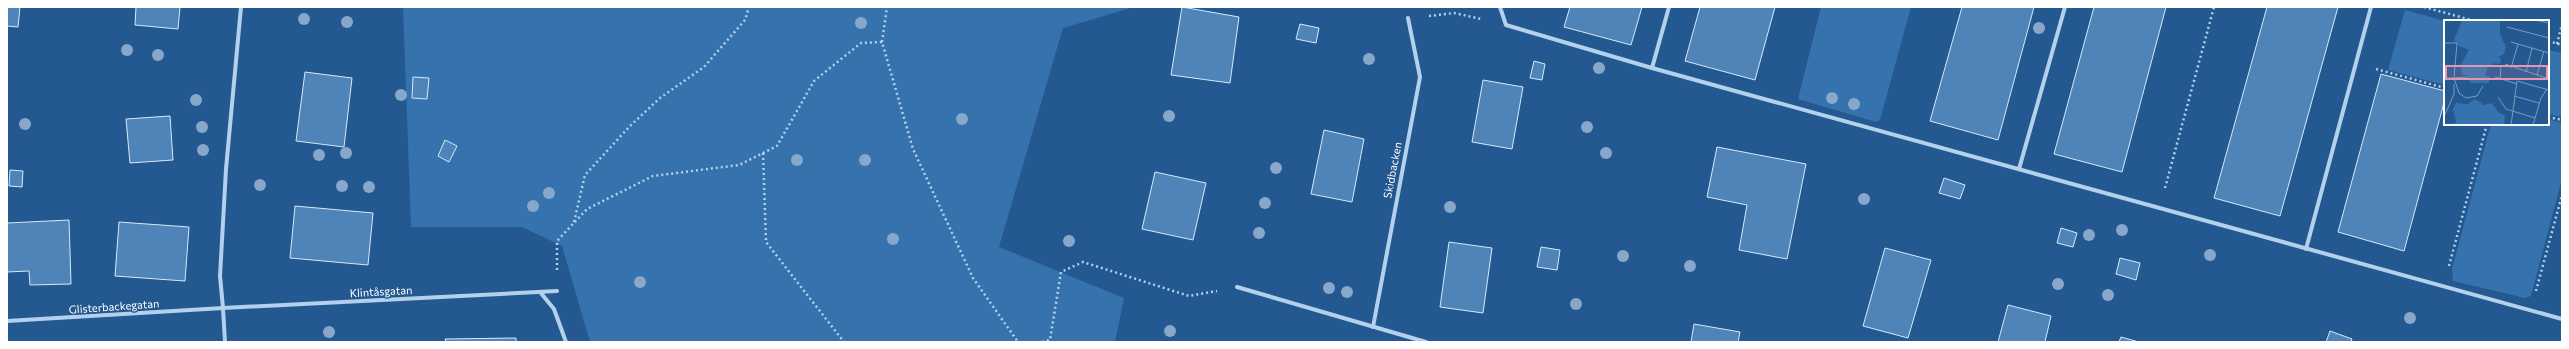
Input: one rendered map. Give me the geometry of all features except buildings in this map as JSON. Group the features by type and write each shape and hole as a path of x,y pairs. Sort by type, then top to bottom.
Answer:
{"street":[{"path":"225,342 220,276 226,176 241,7"},
{"path":"1500,7 1506,25 1652,68 2562,319"},
{"path":"1652,68 1669,7"},
{"path":"2019,169 2065,7"},
{"path":"2306,249 2371,7"},
{"name":"Skidbacken","path":"1373,326 1420,77 1408,18"},
{"path":"1236,287 1426,342"},
{"name":"Klintåsgatan","path":"223,308 557,291"},
{"path":"540,292 554,309 566,342"},
{"name":"Glisterbackegatan","path":"7,321 223,308"}],"path":[{"path":"574,222 585,175 630,126 660,98 704,67 745,20 749,7"},
{"path":"887,7 882,42 913,149 973,278 1018,342"},
{"path":"2159,208 2214,7"},
{"path":"2424,7 2471,20"},
{"path":"1408,18 1454,13 1506,25"},
{"path":"2557,44 2562,24"},
{"path":"2549,41 2562,45"},
{"path":"557,291 557,241 587,209 653,176 739,165 777,146 814,81 860,43 882,42"},
{"path":"2356,63 2444,88"},
{"path":"2549,116 2562,120"},
{"path":"2443,286 2487,125"},
{"path":"763,153 766,242 844,342"},
{"path":"2531,311 2562,195"},
{"path":"1042,342 1050,340 1061,272 1083,262 1189,296 1236,287"}],"shaded area":[{"path":"403,7 1134,7 1063,28 999,247 1124,298 1115,342 590,342 562,246 522,227 411,227"},
{"path":"1821,7 1911,7 1880,120 1876,122 1798,99"},
{"path":"2405,10 2444,21 2444,85 2388,70"},
{"path":"2549,50 2562,53 2562,117 2549,114"},
{"path":"2549,119 2562,123 2562,179 2531,296 2525,298 2453,281 2452,269 2491,125 2549,125"}]}
